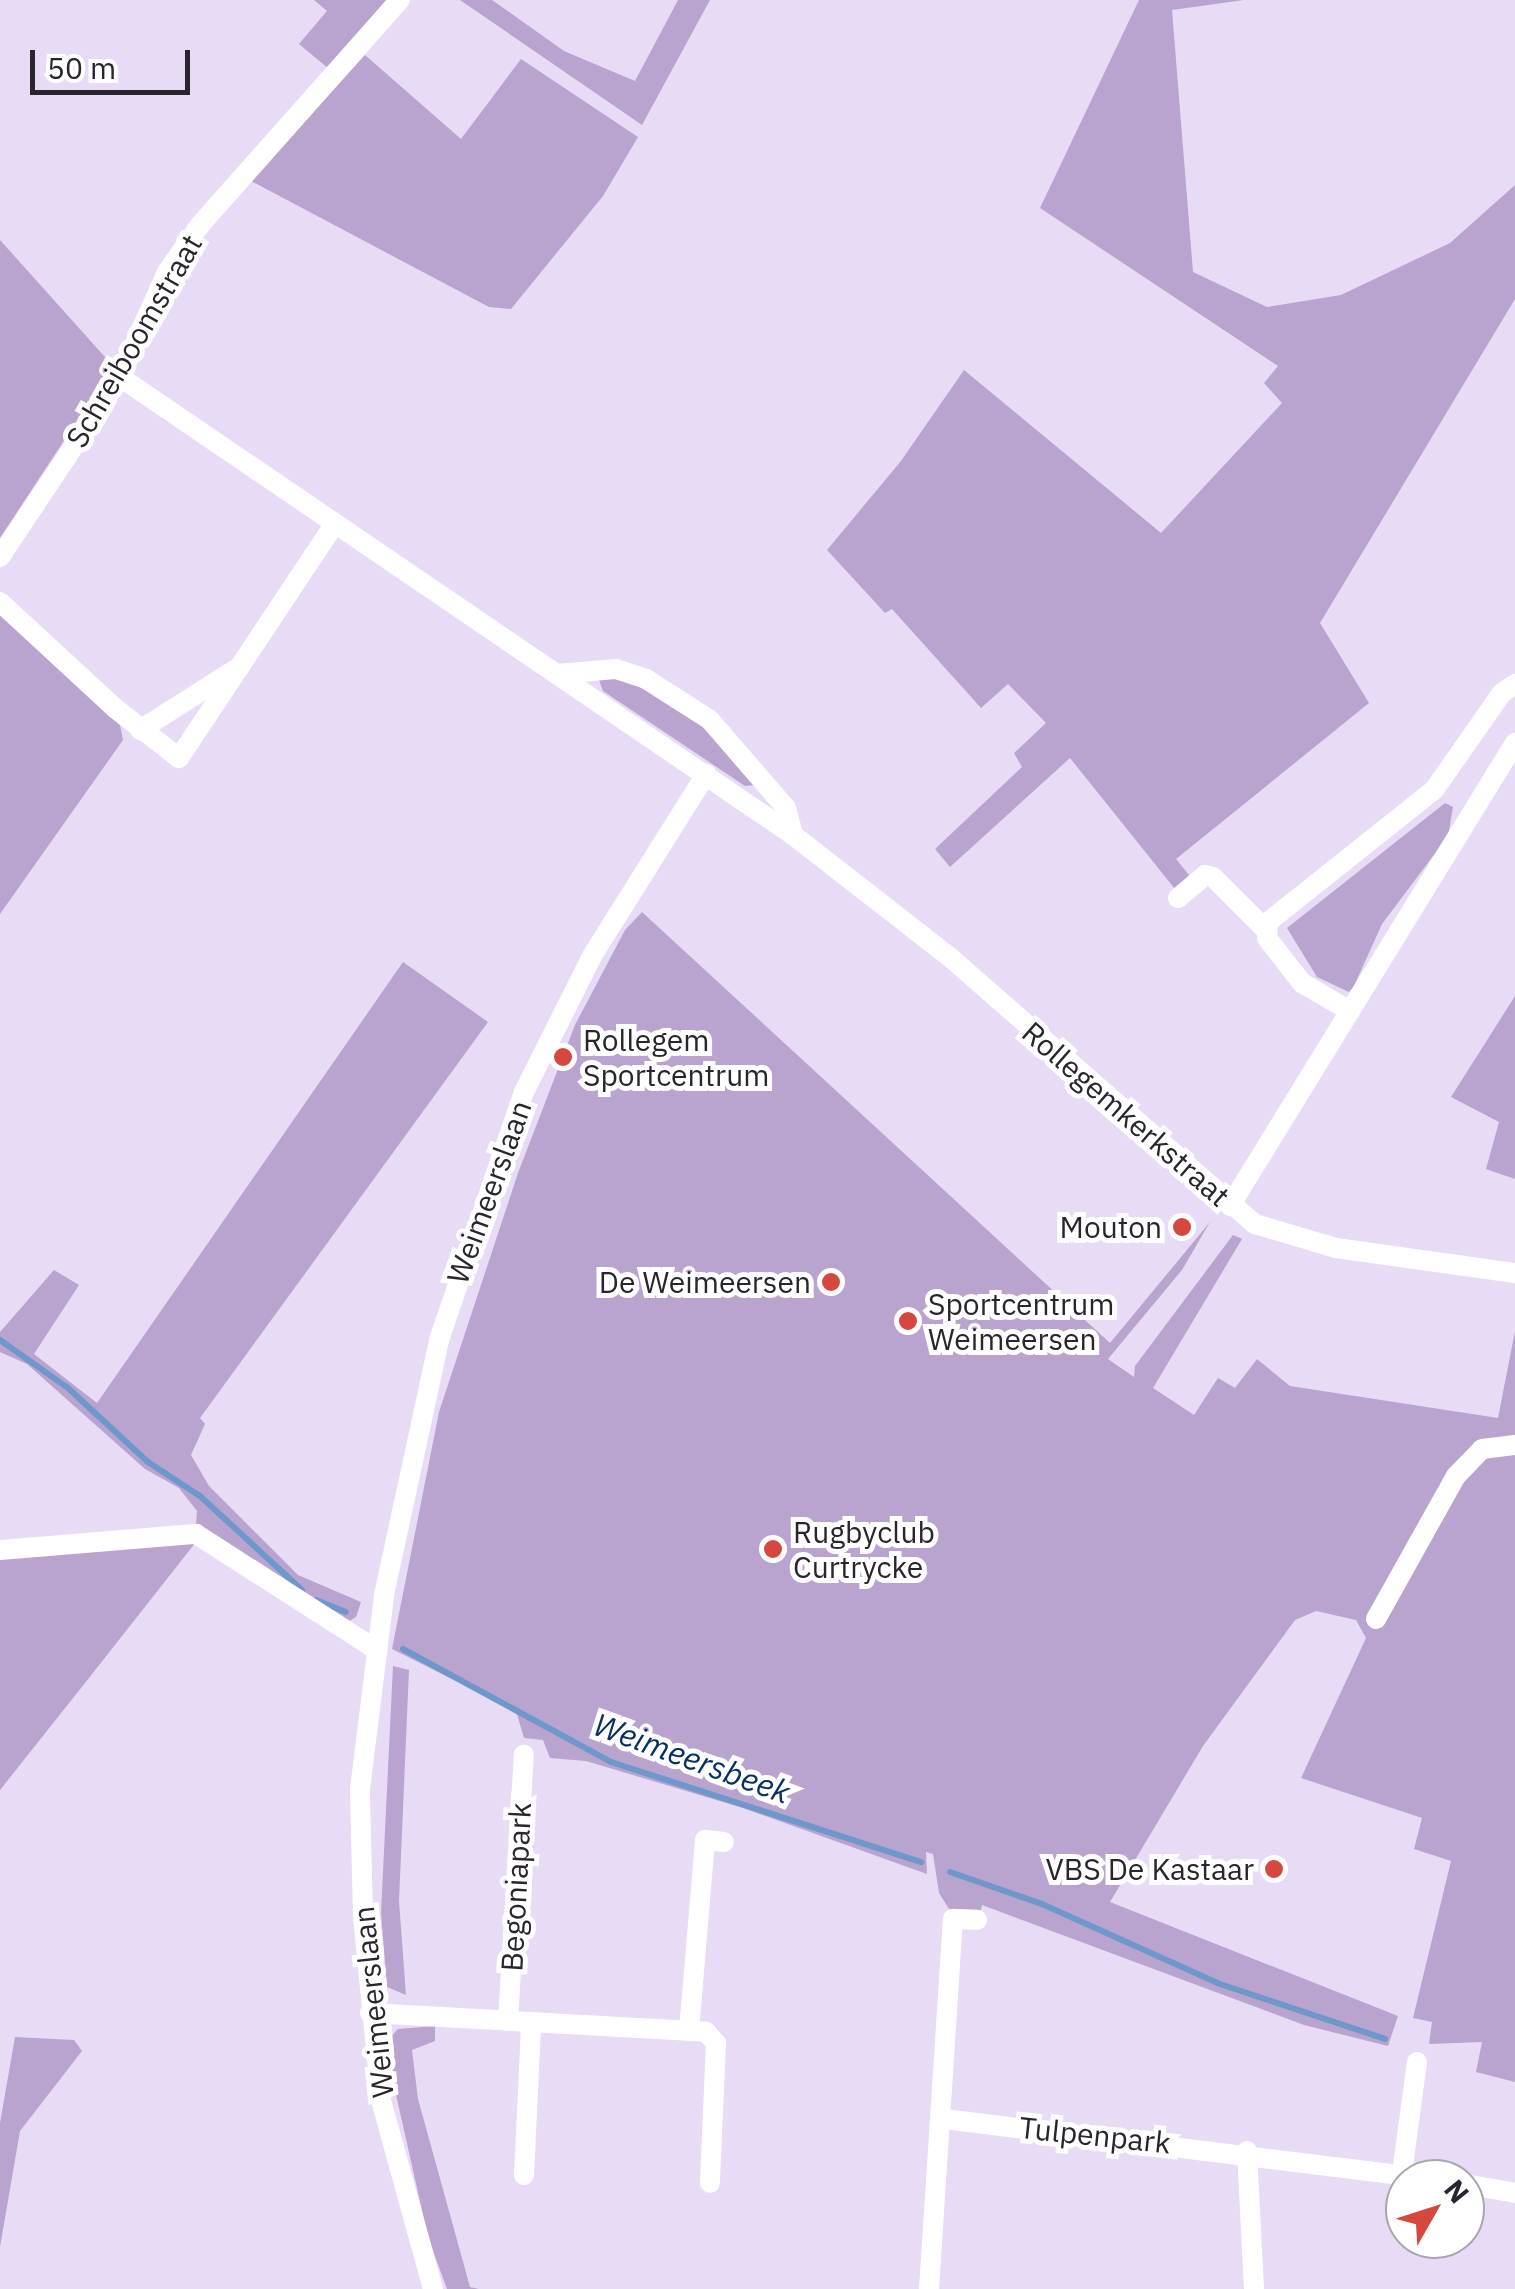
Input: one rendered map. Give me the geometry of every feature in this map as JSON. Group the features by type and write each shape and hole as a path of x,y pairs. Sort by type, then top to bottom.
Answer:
{"street":[{"name":"Schreiboomstraat","path":"0,557 120,377 167,272 200,225 400,0"},
{"name":"Rollegemkerkstraat","path":"120,377 793,835 952,959 1230,1206 1277,1233 1336,1248 1515,1273"},
{"path":"0,602 140,730 180,758 334,526"},
{"path":"140,730 242,665"},
{"name":"Rollegemkerkstraat","path":"557,674 616,669 646,679 710,720 786,808 793,835"},
{"path":"1266,929 1456,765 1502,692 1515,684"},
{"path":"1230,1206 1515,743"},
{"path":"1456,765 1489,785"},
{"name":"Weimeerslaan","path":"433,2289 381,2100 370,2013 360,1789 377,1650 410,1452 438,1340 517,1110 592,956 706,774"},
{"path":"1178,898 1205,875 1213,877 1266,929 1302,983 1350,1012"},
{"path":"1376,1619 1456,1476 1482,1449 1515,1445"},
{"path":"0,1550 196,1534 377,1650"},
{"name":"Begoniapark","path":"508,2021 524,1754"},
{"path":"689,2032 704,1840 724,1842"},
{"path":"930,2289 944,2119 953,1919 977,1920"},
{"path":"370,2013 508,2021 531,2026 706,2032 716,2043 710,2183"},
{"path":"524,2175 531,2026"},
{"path":"1404,2159 1418,2062"},
{"name":"Tulpenpark","path":"944,2119 1246,2151 1385,2171"},
{"path":"1246,2151 1254,2289"},
{"path":"1485,2188 1515,2194"}],"shaded area":[{"path":"314,0 386,0 329,69 299,44 327,11"},
{"path":"460,0 492,0 564,51 635,81 678,0 710,0 642,125"},
{"path":"1139,0 1244,0 1172,10 1193,272 1267,307 1341,295 1450,243 1515,185 1515,299 1320,623 1369,703 1176,859 1189,875 1175,889 1070,758 950,867 935,849 1022,767 1014,753 1046,723 1008,684 981,708 892,609 885,613 827,550 901,461 964,370 1161,533 1282,403 1264,383 1278,366 1040,208"},
{"path":"365,55 461,139 521,59 638,137 603,196 511,309 489,307 251,181"},
{"path":"0,240 113,366 0,538"},
{"path":"0,614 120,725 123,740 0,914"},
{"path":"604,674 632,680 687,709 756,785 745,786 603,691 599,680"},
{"path":"1445,803 1453,807 1448,836 1382,924 1354,986 1349,992 1317,977 1287,928"},
{"path":"642,912 1110,1343 1210,1222 1182,1270 1108,1359 1134,1377 1135,1366 1233,1235 1242,1239 1153,1388 1194,1415 1218,1378 1235,1388 1257,1359 1290,1386 1498,1418 1515,1331 1515,2082 1476,2072 1482,2042 1429,2044 1432,2022 1413,2018 1451,1861 1414,1849 1422,1818 1301,1778 1366,1638 1356,1620 1316,1611 1295,1620 1203,1746 1110,1902 1398,2016 1388,2046 1304,2025 982,1905 981,1910 949,1909 939,1893 933,1854 926,1852 927,1874 743,1808 586,1761 550,1758 543,1740 524,1738 516,1711 392,1649 439,1412 518,1173 575,1025 625,930"},
{"path":"403,962 488,1022 200,1418 205,1424 191,1455 209,1486 298,1575 361,1602 356,1617 346,1623 196,1525 197,1511 179,1488 145,1469 27,1364 0,1352 0,1332 54,1270 79,1285 34,1354 97,1403"},
{"path":"1515,996 1515,1179 1486,1169 1499,1122 1451,1097"},
{"path":"196,1542 85,1683 0,1790 0,1556"},
{"path":"393,1666 409,1670 399,1901 406,1995 387,1987 381,1913"},
{"path":"435,2026 435,2041 412,2050 418,2099 470,2287 479,2289 447,2289 428,2237 388,2059 388,2040 398,2029"},
{"path":"15,2037 74,2040 82,2051 20,2131 0,2247 0,2123"}],"waterway":[{"name":"Weimeersbeek","path":"0,1340 68,1388 148,1462 200,1496 302,1590"},
{"name":"Weimeersbeek","path":"316,1600 346,1612"},
{"name":"Weimeersbeek","path":"403,1649 611,1762 921,1862"},
{"name":"Weimeersbeek","path":"950,1872 1042,1904 1220,1984 1385,2039"}],"place":[{"name":"Rollegem Sportcentrum","path":"563,1057"},
{"name":"Mouton","path":"1182,1227"},
{"name":"De Weimeersen","path":"831,1282"},
{"name":"Sportcentrum Weimeersen","path":"908,1321"},
{"name":"Rugbyclub Curtrycke","path":"773,1549"},
{"name":"VBS De Kastaar","path":"1274,1869"}]}
